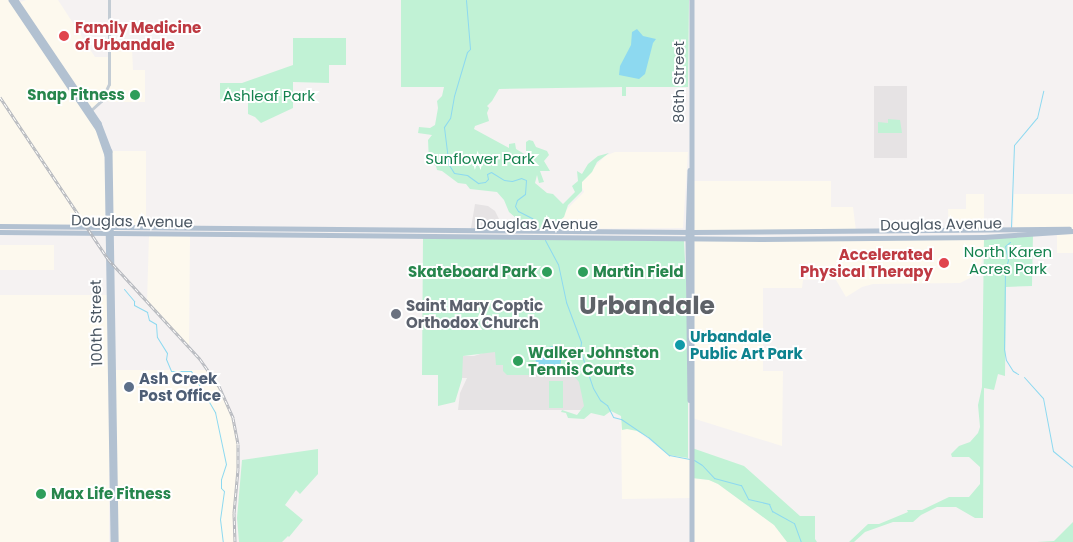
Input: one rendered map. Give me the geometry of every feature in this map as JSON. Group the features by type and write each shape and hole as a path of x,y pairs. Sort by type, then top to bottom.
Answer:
{"main road":[{"path":"11,0 89,112"},
{"path":"16,0 89,112"},
{"name":"86th Street","path":"692,0 689,387 692,418 692,542"},
{"name":"100th Street","path":"89,112 100,134 107,155 110,226 115,542"},
{"name":"Douglas Avenue","path":"0,226 690,232 1073,230"},
{"name":"Douglas Avenue","path":"0,232 761,239 984,237 1073,230"},
{"path":"761,239 763,233 778,232"}],"street":[{"path":"89,112 101,101 108,84 109,0"}],"shaded area":[{"path":"0,0 11,0 95,124 105,149 108,226 0,226"},
{"path":"26,0 58,0 95,57 109,57 109,49 132,48 133,70 145,70 145,102 109,102 104,97 90,111 18,3"},
{"path":"874,86 907,86 907,158 874,158"},
{"path":"110,151 146,151 146,226 110,226"},
{"path":"615,152 688,152 683,228 558,229 559,221 568,208 584,192 580,182 605,156"},
{"path":"693,181 831,181 831,207 853,207 856,231 693,232"},
{"path":"966,194 984,194 984,230 949,231 948,209 966,209"},
{"path":"1014,194 1073,194 1073,253 1057,253 1057,229 1013,230"},
{"path":"475,204 488,206 495,211 500,221 500,228 471,228"},
{"path":"149,235 190,236 189,347 147,303"},
{"path":"984,237 985,251 980,267 972,277 960,283 873,284 862,287 846,297 836,280 803,280 802,288 763,288 763,371 783,371 782,446 692,418 693,238"},
{"path":"0,245 54,245 54,270 0,270"},
{"path":"0,295 109,295 109,542 0,542"},
{"path":"486,352 496,352 503,365 584,374 584,410 458,410 460,393 467,378 462,378 462,356 474,356"},
{"path":"114,370 209,370 230,409 237,437 238,459 234,513 235,542 116,542"},
{"path":"621,419 669,455 692,459 692,478 709,480 718,484 774,525 787,542 692,542 692,498 622,499"}],"green space":[{"name":"Sunflower Park","path":"401,0 689,0 688,87 626,87 626,96 622,96 622,87 499,89 487,106 489,108 487,113 489,121 475,126 474,129 509,148 509,144 515,143 516,149 526,155 526,142 529,140 533,141 536,147 547,151 549,155 544,161 550,171 540,171 544,182 539,183 537,175 535,183 547,193 553,194 563,204 575,192 572,186 578,181 577,171 582,174 588,164 598,156 609,153 597,162 592,172 582,182 582,191 568,205 564,217 559,221 558,229 516,228 516,218 509,212 504,200 497,192 470,189 466,184 458,183 442,171 437,170 436,166 429,162 428,140 432,135 418,133 419,127 430,128 435,125 438,108 437,101 442,96 444,87 401,87"},
{"name":"Ashleaf Park","path":"293,38 346,38 346,65 329,65 329,83 293,82 293,108 261,123 255,117 248,114 248,99 220,99 220,83 242,83 293,65"},
{"path":"888,119 900,120 902,133 878,133 878,122 888,123"},
{"name":"North Karen Acres Park","path":"1033,234 1032,286 1006,287 1005,376 998,374 994,390 984,388 983,518 975,518 956,507 937,507 921,515 913,522 893,522 865,532 854,542 849,542 868,524 879,524 908,512 907,510 922,510 949,497 969,497 980,484 980,467 969,457 952,457 951,454 959,446 970,442 978,433 980,427 978,405 982,387 984,237"},
{"path":"423,237 684,241 688,322 688,458 669,455 648,437 637,431 622,430 621,416 611,411 604,416 591,413 584,419 568,418 566,413 561,412 562,410 577,415 584,406 579,382 573,375 507,375 503,371 503,365 496,365 495,352 463,356 462,379 455,402 438,406 438,375 422,375"},
{"path":"549,381 563,381 563,408 549,408"},
{"path":"692,448 744,466 800,516 815,516 815,539 817,542 787,542 774,525 718,484 709,480 692,478"},
{"path":"318,449 318,474 300,494 296,490 285,505 303,520 289,537 282,542 239,542 237,518 242,460"},
{"path":"1073,522 1073,542 1037,542 1054,541"}],"water":[{"path":"637,29 643,36 656,39 653,43 645,74 639,79 619,75 620,66 631,45 632,32"},
{"path":"553,346 562,354 560,368 553,371 539,368 535,359 539,356 540,349"}],"waterway":[{"path":"466,0 470,49 467,52 454,96 450,118 444,127 449,165 454,173 467,175 478,183 485,182 488,179 487,174 491,172 504,180 512,181 521,178 526,180 525,194 517,200 515,206 518,211 532,218 537,227"},
{"path":"1011,227 1014,145 1037,118 1043,91"},
{"path":"545,240 558,264 566,302 581,342 580,350 593,388 600,400 607,405 613,417 621,419 648,437 669,455 690,459"},
{"path":"1010,242 1005,246 1008,260 1005,270 1004,349 1006,360 1013,371 1018,374"},
{"path":"124,289 134,301 134,305 147,312 149,320 156,324 157,337 167,353 166,359 171,371 191,371 215,412 226,464 221,479 221,488 224,491 220,519 223,542"},
{"path":"1024,377 1043,398 1053,451 1073,467"},
{"path":"694,460 702,465 714,478 741,485 748,499 769,504 772,511 794,523 801,542"}],"railway":[{"path":"0,97 108,259 200,359 219,386 233,418 238,444 234,513 235,542"}],"place":[{"name":"Family Medicine of Urbandale","path":"64,36"},
{"name":"Snap Fitness","path":"135,95"},
{"name":"Accelerated Physical Therapy","path":"944,263"},
{"name":"Skateboard Park","path":"547,272"},
{"name":"Martin Field","path":"583,272"},
{"name":"Saint Mary Coptic Orthodox Church","path":"396,314"},
{"name":"Urbandale Public Art Park","path":"680,345"},
{"name":"Walker Johnston Tennis Courts","path":"518,361"},
{"name":"Ash Creek Post Office","path":"129,387"},
{"name":"Max Life Fitness","path":"41,494"}],"district":[{"name":"Urbandale","path":"647,306"}]}
